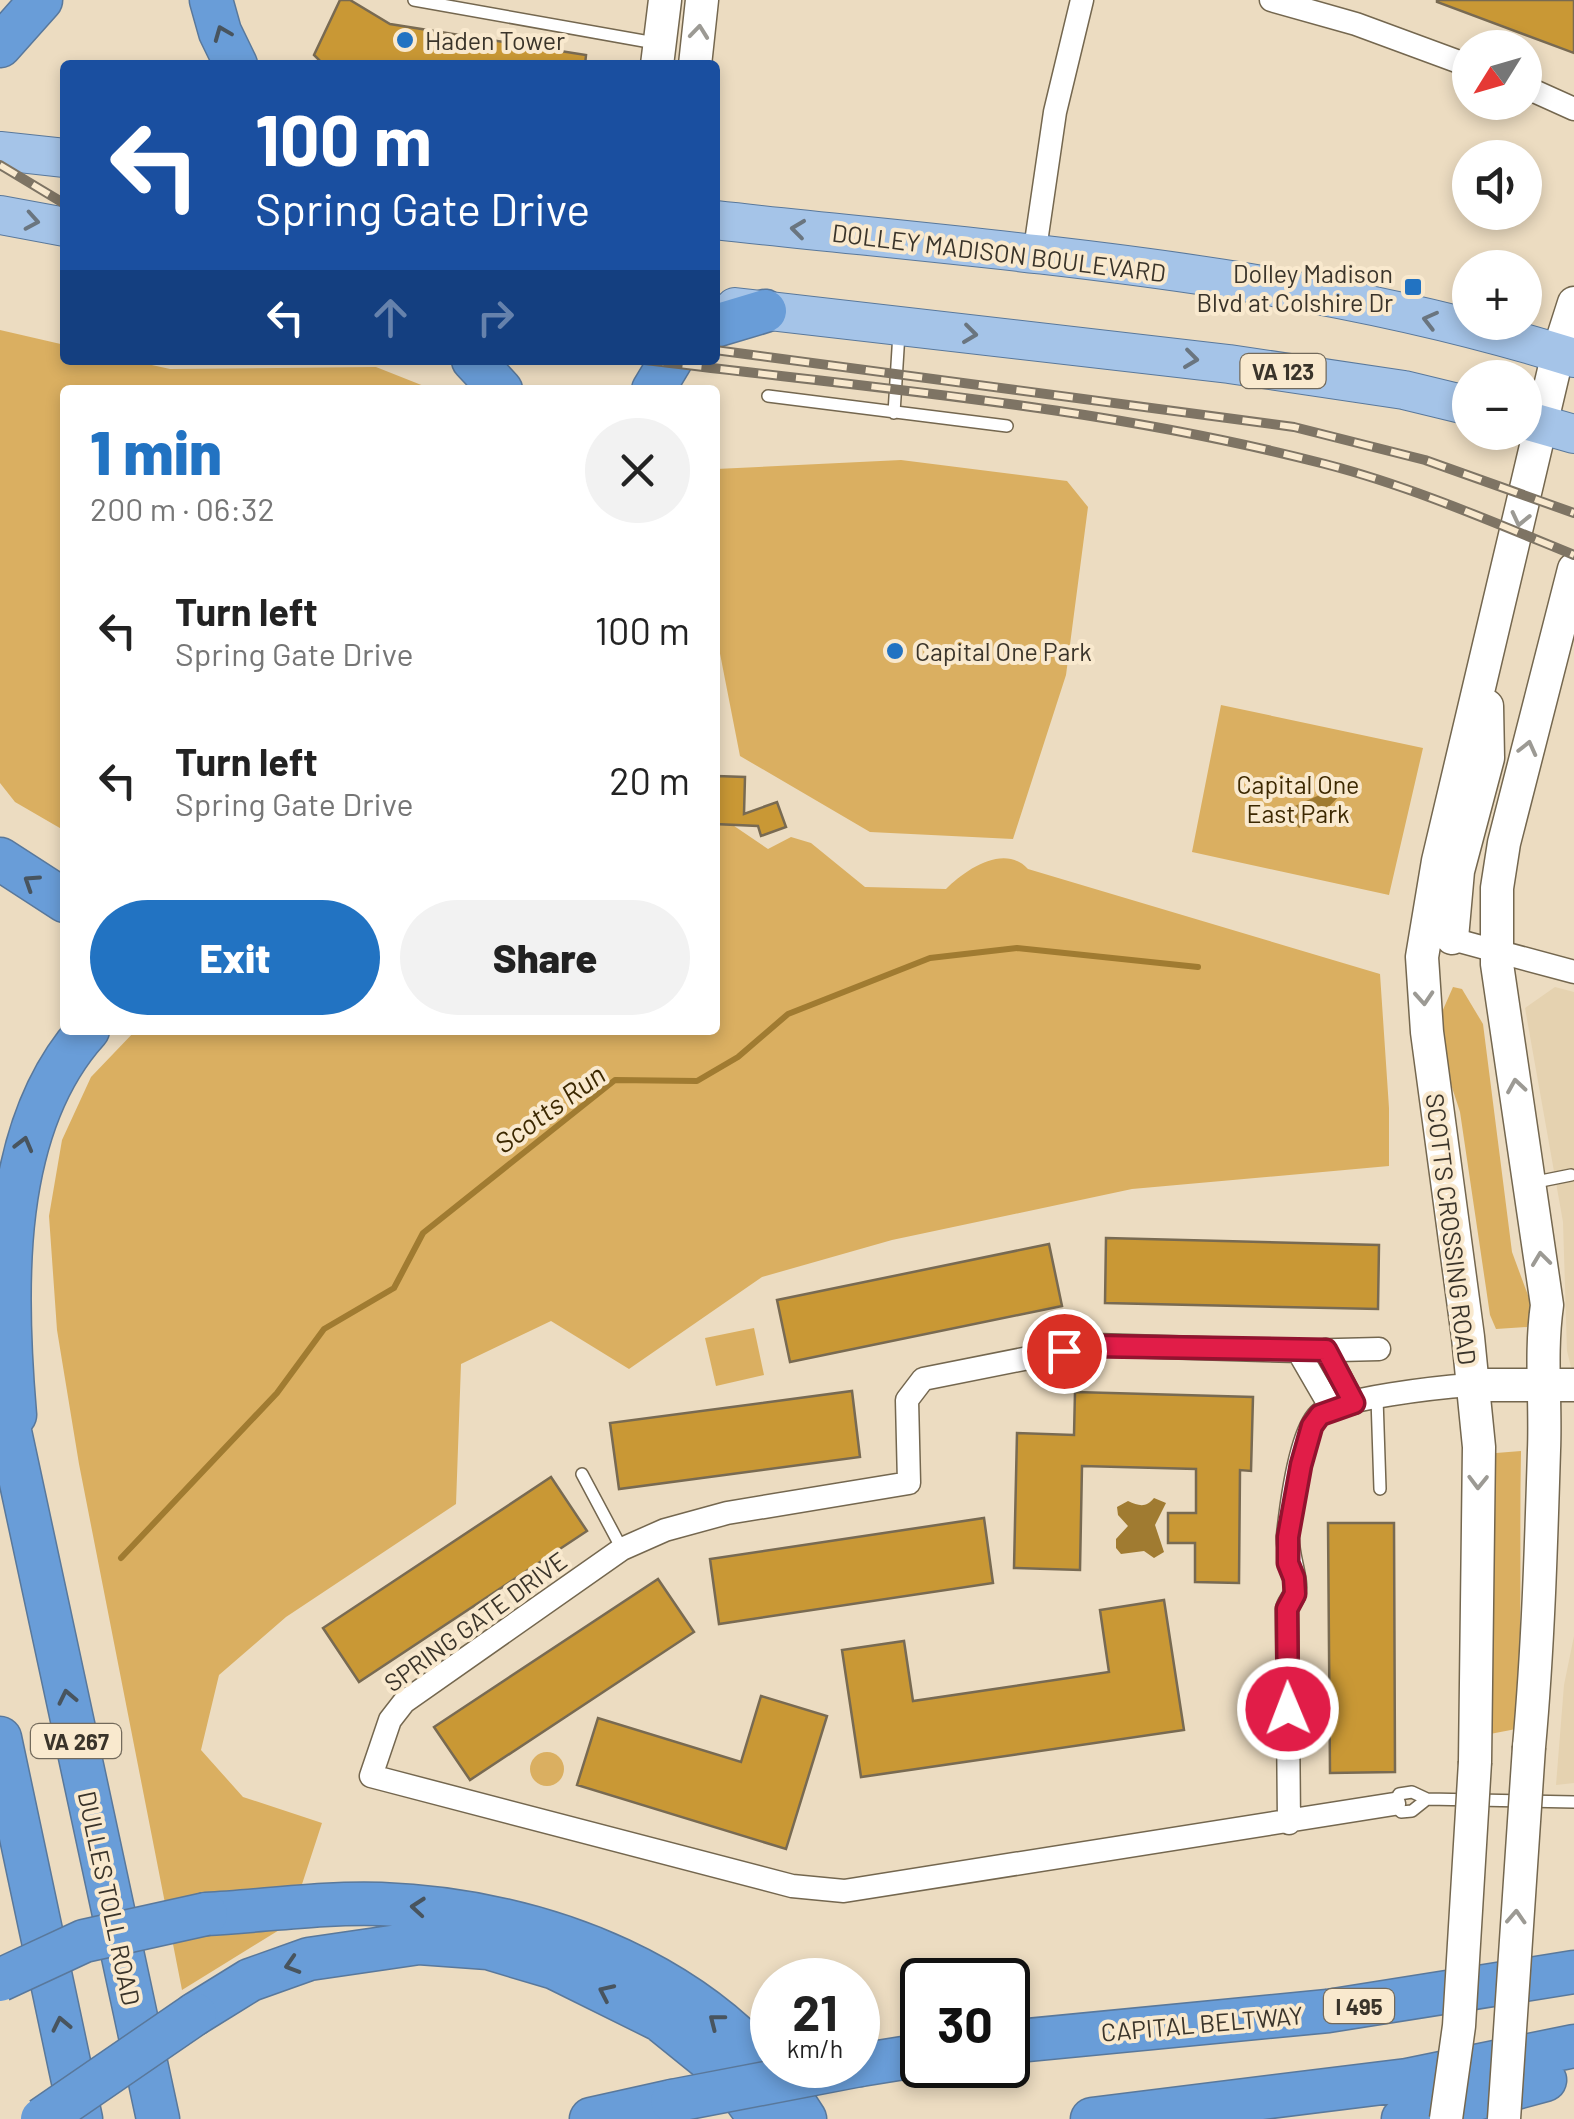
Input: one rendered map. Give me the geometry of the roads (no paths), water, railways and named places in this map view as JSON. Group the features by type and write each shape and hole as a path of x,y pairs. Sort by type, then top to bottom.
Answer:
{"highway":[{"path":"0,46 41,0"},
{"path":"211,0 234,60"},
{"path":"720,324 765,311"},
{"path":"478,365 496,385"},
{"path":"0,858 60,899"},
{"path":"29,1519 9,1344 8,1254 14,1189 35,1108 54,1071 84,1035"},
{"name":"DULLES TOLL ROAD","path":"0,1384 158,2119"},
{"path":"0,1738 81,2119"},
{"path":"0,1980 84,1941 206,1914 378,1904 487,1918 569,1937 653,1976 689,2000 760,2060 805,2119"},
{"path":"42,2119 250,1980 309,1959 419,1943 488,1948 554,1968 660,2020 728,2075 760,2119"},
{"path":"124,1964 176,2119"},
{"name":"CAPITAL BELTWAY","path":"1030,2040 1328,2011 1574,1972"},
{"path":"1092,2119 1570,2064"},
{"path":"1206,2119 1570,2064"},
{"path":"1403,2119 1570,2064"},
{"path":"592,2119 750,2086"}],"main road":[{"path":"658,54 665,0"},
{"path":"696,60 702,0"},
{"path":"0,151 60,157"},
{"path":"0,215 60,225"},
{"name":"DOLLEY MADISON BOULEVARD","path":"720,221 1247,281 1362,303 1566,355"},
{"name":"SCOTTS CROSSING ROAD","path":"1446,2119 1459,2026 1475,1762 1479,1447 1422,992 1439,935 1483,676 1566,355 1574,303"},
{"name":"VA 123","path":"720,306 1229,364 1404,390 1452,402"},
{"path":"1504,2119 1544,1444 1558,1385 1496,950 1497,888 1504,842 1574,569"},
{"path":"1471,1385 1558,1385"}],"street":[{"path":"1034,256 1056,112 1082,0"},
{"path":"1271,0 1356,24 1452,59"},
{"path":"1542,95 1574,109"},
{"path":"1439,935 1574,972"},
{"name":"SPRING GATE DRIVE","path":"1379,1349 1298,1352 1094,1346 923,1379 908,1400 909,1482 727,1513 665,1530 622,1548 404,1702 390,1720 371,1776 792,1886 844,1891 1394,1804"},
{"path":"1326,1350 1342,1405"},
{"path":"1298,1352 1342,1405"},
{"path":"1289,1822 1288,1604 1295,1594 1288,1563 1288,1537 1312,1426 1342,1405 1471,1385"}],"lane":[{"path":"414,0 658,54"},
{"path":"894,413 900,326"},
{"path":"768,396 1006,426"},
{"path":"1531,1183 1571,1175"},
{"path":"1377,1398 1380,1489"},
{"path":"582,1474 622,1548"},
{"path":"1394,1804 1400,1794 1412,1792 1427,1799 1574,1802"}],"waterway":[{"name":"Scotts Run","path":"121,1558 277,1393 324,1329 394,1288 423,1233 615,1080 697,1081 738,1057 788,1014 930,958 1017,948 1198,967"}],"railway":[{"path":"0,165 60,201"},
{"path":"720,351 1294,427 1425,460 1574,513"},
{"path":"687,365 1072,413 1241,444 1388,483 1574,555"}],"place":[{"name":"Haden Tower","path":"405,40"},
{"name":"Dolley Madison Blvd at Colshire Dr","path":"1413,287"},
{"name":"Capital One Park","path":"895,651"}],"park label":[{"name":"Capital One East Park","path":"1298,798"}]}
